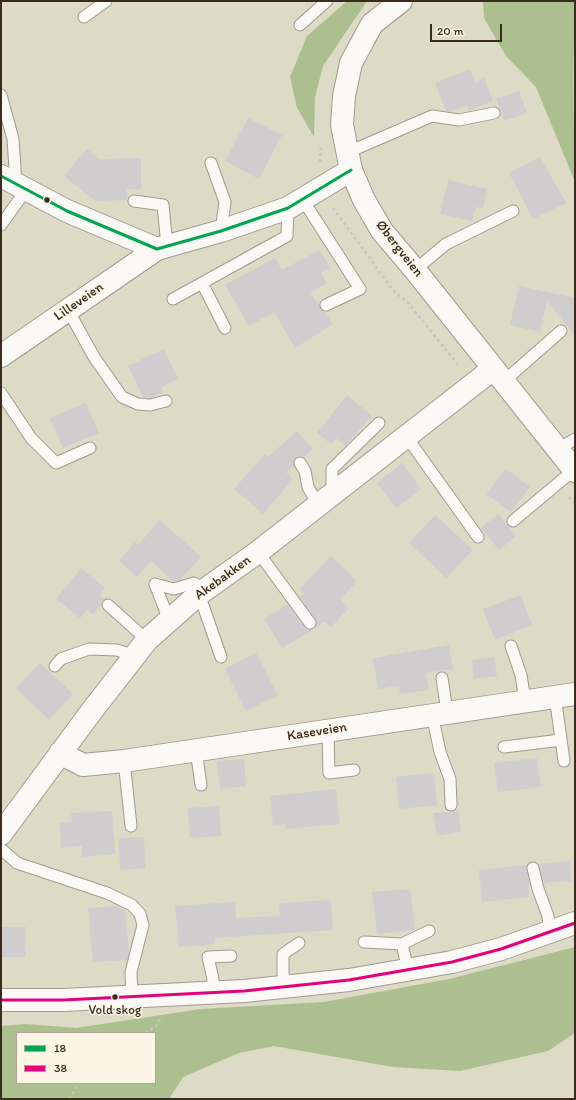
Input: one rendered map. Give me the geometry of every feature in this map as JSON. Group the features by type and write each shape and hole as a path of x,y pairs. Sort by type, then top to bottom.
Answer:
{"street":[{"name":"Øbergveien","path":"401,1 372,24 351,63 342,125 349,161 364,200 382,231 415,270 498,375 566,444 575,470"},
{"name":"Lilleveien","path":"1,356 162,247 221,231 304,199 349,161"},
{"path":"14,183 68,210 162,247"},
{"name":"Akebakken","path":"1,834 60,753 141,648 169,620 202,592 258,552 476,383 498,375"},
{"name":"Kaseveien","path":"60,753 83,765 124,761 565,695"},
{"path":"1,1000 212,992 285,987 349,980 452,962 550,933 575,923"}],"lane":[{"path":"84,17 106,1"},
{"path":"300,25 327,1"},
{"path":"1,95 13,139 14,183 1,225"},
{"path":"349,161 432,116 459,120 494,113"},
{"path":"211,163 225,202 221,231"},
{"path":"173,298 287,236 304,199"},
{"path":"304,199 360,289 326,305"},
{"path":"134,202 163,205 162,247"},
{"path":"415,270 446,244 513,211"},
{"path":"202,283 225,328"},
{"path":"68,310 94,357 122,397 138,404 150,405 166,401"},
{"path":"498,375 561,331"},
{"path":"1,393 31,438 56,463 90,448"},
{"path":"300,463 305,471 308,487 325,499 332,469 379,423"},
{"path":"406,436 478,537"},
{"path":"513,521 575,470"},
{"path":"258,552 310,623"},
{"path":"169,620 155,584 174,589 194,583 202,592 221,657"},
{"path":"108,605 141,648"},
{"path":"511,646 521,675 525,701"},
{"path":"55,666 61,659 89,649 117,650 141,648"},
{"path":"442,678 440,752 450,779 452,805"},
{"path":"564,761 561,740 565,695"},
{"path":"328,730 329,773 354,770"},
{"path":"504,746 561,740"},
{"path":"196,750 201,785"},
{"path":"124,761 131,826"},
{"path":"1,849 17,863 107,893 132,905 140,914 143,925 131,972 132,996"},
{"path":"533,868 538,889 548,916 550,933"},
{"path":"364,942 402,944 429,931"},
{"path":"285,987 282,973 283,954 299,943"},
{"path":"402,944 408,970"},
{"path":"212,992 213,978 208,957 231,956"}],"path":[{"path":"304,199 408,304 457,364 476,383"},
{"path":"69,1099 78,1084"}],"green space":[{"path":"347,1 367,1 323,66 315,97 314,137 297,108 290,77 307,36"},
{"path":"483,1 575,1 573,81 575,182 536,87 506,56 484,18"},
{"path":"575,947 575,1033 548,1051 460,1071 393,1067 274,1046 239,1053 183,1077 169,1099 1,1099 1,1026 26,1024 76,1028 201,1009 324,1002 449,979"}],"building":[{"path":"470,69 476,82 484,78 493,101 469,110 467,105 451,112 446,111 435,83"},
{"path":"519,91 527,113 504,121 496,99"},
{"path":"248,118 282,135 259,179 225,161"},
{"path":"87,149 99,159 141,158 141,189 127,189 127,200 95,201 64,176"},
{"path":"540,157 566,203 533,219 509,173"},
{"path":"448,180 487,189 483,208 476,207 472,221 440,214"},
{"path":"320,250 330,268 321,273 327,283 310,293 333,324 295,348 274,312 249,326 225,285 275,258 282,270"},
{"path":"519,286 575,298 575,336 547,301 540,332 510,325"},
{"path":"164,349 178,379 161,387 163,392 152,397 143,397 128,366"},
{"path":"347,395 372,416 345,446 336,438 331,444 317,433"},
{"path":"86,403 99,433 63,448 50,418"},
{"path":"297,431 313,449 304,457 299,456 294,459 294,466 286,472 293,479 263,514 234,489 265,454 268,457"},
{"path":"402,463 421,489 396,508 377,483"},
{"path":"506,469 530,487 511,512 486,494"},
{"path":"498,514 516,536 499,550 481,528"},
{"path":"435,515 473,550 446,578 409,543"},
{"path":"160,520 201,557 180,580 174,582 151,561 137,577 119,561 135,542 138,545"},
{"path":"331,556 357,581 340,599 349,608 331,627 325,622 314,629 317,622 300,597 305,594 300,589"},
{"path":"81,568 105,588 99,595 105,599 93,615 87,610 80,618 56,599"},
{"path":"521,595 532,625 495,640 483,609"},
{"path":"288,604 308,630 314,629 282,648 264,619"},
{"path":"449,645 453,669 426,673 429,690 400,694 399,686 378,689 373,658"},
{"path":"256,653 278,695 246,711 225,669"},
{"path":"494,657 497,676 474,679 472,660"},
{"path":"40,663 73,694 49,720 16,688"},
{"path":"537,758 541,787 498,792 494,763"},
{"path":"244,759 246,786 220,789 217,761"},
{"path":"434,773 437,805 399,809 396,777"},
{"path":"336,789 340,824 285,829 285,824 273,826 270,796"},
{"path":"219,806 221,836 190,838 188,808"},
{"path":"458,809 461,832 437,836 433,813 452,812"},
{"path":"112,811 115,854 82,857 82,846 61,848 60,823 72,822 71,813"},
{"path":"144,837 145,868 120,870 119,838"},
{"path":"569,861 571,881 544,883 539,864"},
{"path":"527,865 530,885 528,885 529,897 482,902 479,870"},
{"path":"410,889 415,930 377,934 372,892"},
{"path":"331,900 333,930 215,938 215,944 179,947 175,906 235,902 236,918 280,916 279,903"},
{"path":"118,906 125,910 129,952 127,960 93,962 88,908"},
{"path":"1,927 26,927 25,957 1,957"}],"transit line":[{"name":"18","path":"1,176 67,211 157,249 221,231 288,208 351,170"},
{"name":"38","path":"1,1000 64,1000 244,991 349,980 452,962 501,949 575,923"}],"place":[{"name":"Vold skog","path":"115,997"}]}
